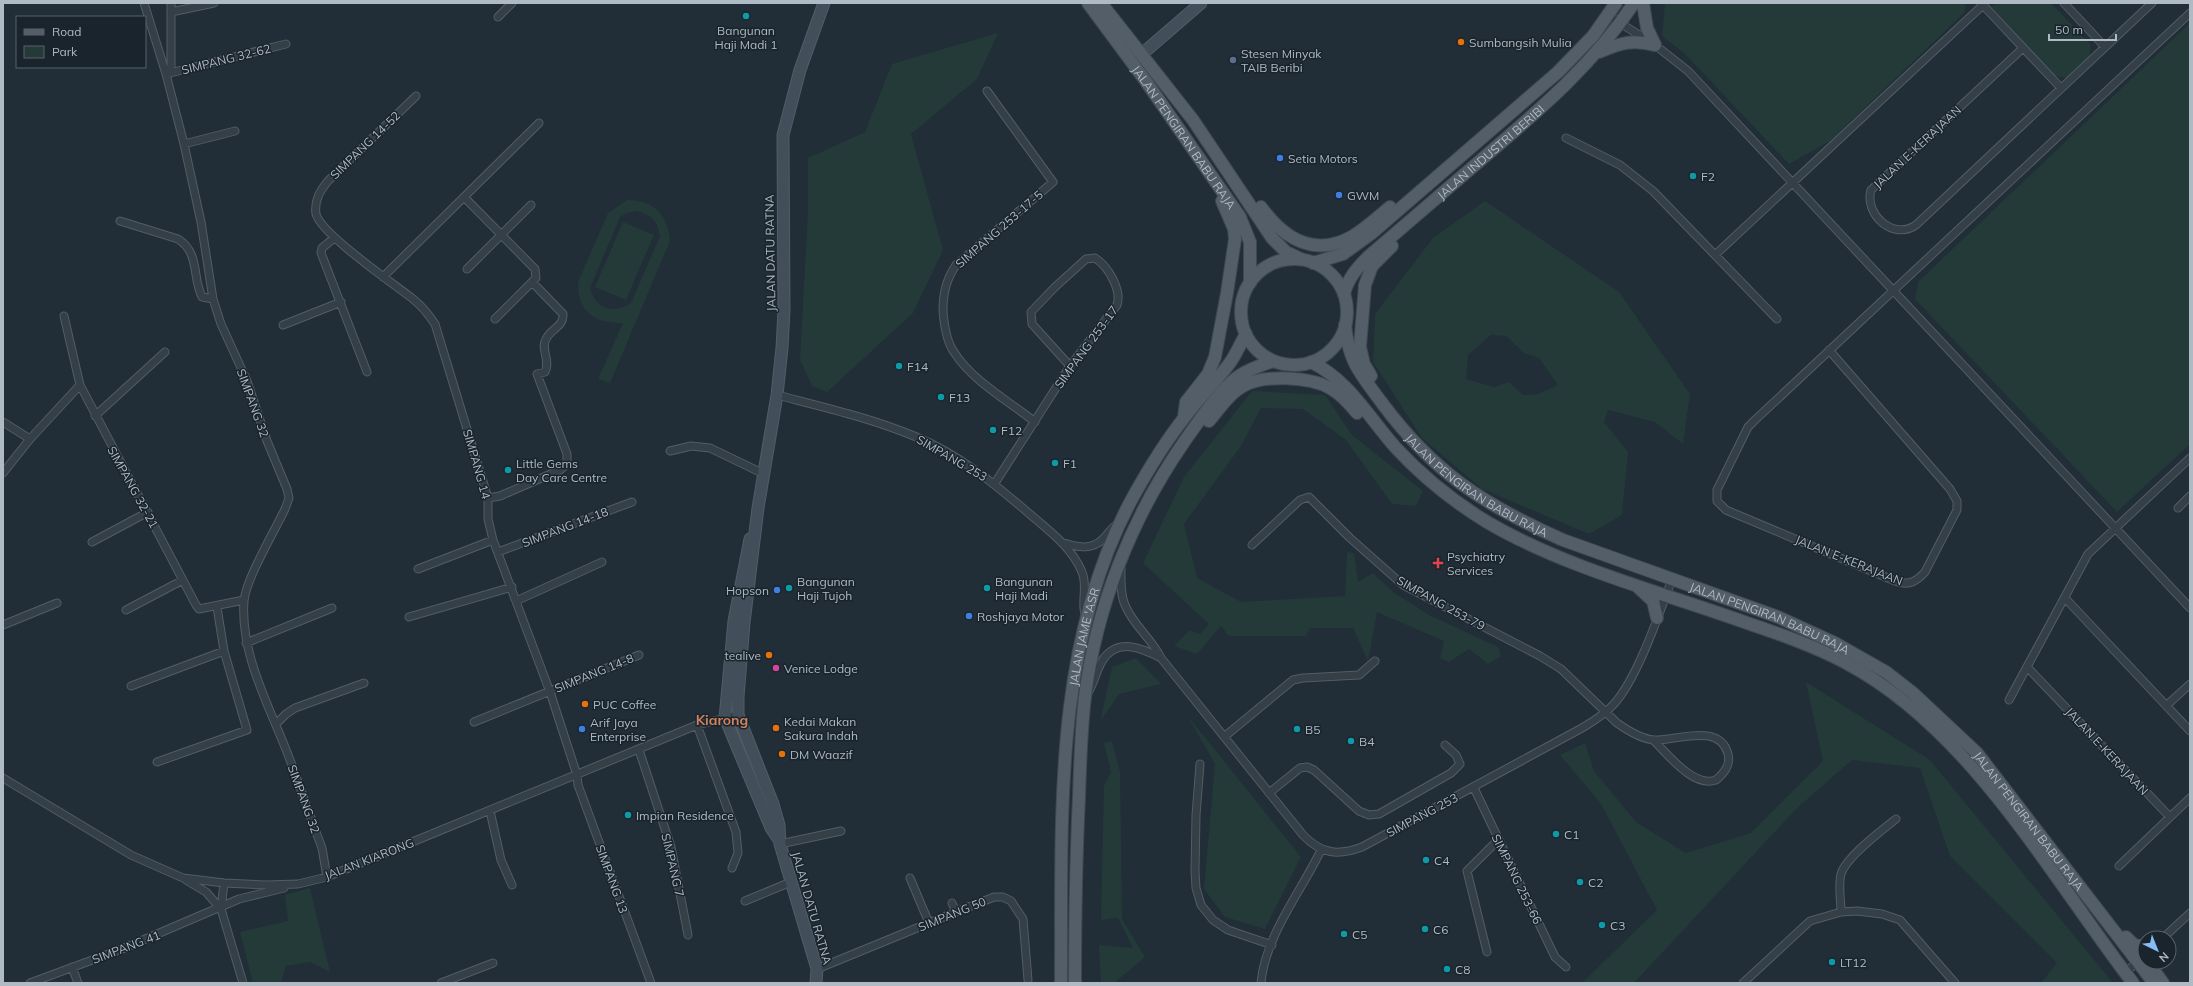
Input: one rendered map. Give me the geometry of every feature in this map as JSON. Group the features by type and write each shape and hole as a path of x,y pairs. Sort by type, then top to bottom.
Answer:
{"main road":[{"name":"JALAN DATU RATNA","path":"779,843 779,825 773,804 738,715 744,623 758,508 777,395 784,310 783,135 800,70 824,3"},
{"name":"JALAN PENGIRAN BABU RAJA","path":"1088,3 1145,80 1210,176 1240,217 1247,232 1250,248 1250,283"},
{"name":"JALAN PENGIRAN BABU RAJA","path":"1101,3 1193,120 1272,238 1286,252 1309,262"},
{"path":"1142,54 1201,3"},
{"name":"JALAN INDUSTRI BERIBI","path":"1309,262 1334,258 1355,247 1558,72 1593,36 1616,3"},
{"name":"JALAN INDUSTRI BERIBI","path":"1344,294 1349,280 1355,270 1432,201 1542,108 1596,53 1634,3"},
{"path":"1643,3 1647,28 1655,45"},
{"path":"1596,53 1633,41 1655,45"},
{"path":"1225,167 1245,185 1279,230 1292,239 1310,244 1323,245 1342,241 1354,235 1399,200 1420,190"},
{"path":"1184,418 1186,402 1208,374 1215,358 1235,248 1234,229 1210,176"},
{"path":"1403,432 1401,420 1364,364 1360,347 1362,301 1367,276 1372,266 1426,215 1432,201"},
{"path":"1294,260 1309,262 1332,275 1344,294 1347,315 1342,335 1333,348 1321,358 1311,362 1292,365 1273,361 1257,350 1246,334 1241,313 1242,302 1250,283 1257,275 1274,264 1294,260"},
{"name":"JALAN PENGIRAN BABU RAJA","path":"1345,325 1347,348 1353,362 1403,432 1455,481 1493,506 1530,525 1570,542 1778,617 1859,656 1902,685 1977,753 2085,892 2137,953"},
{"name":"JALAN JAME 'ASR","path":"1061,983 1062,832 1066,746 1070,703 1086,618 1101,570 1121,522 1144,479 1184,418 1228,366 1246,334"},
{"name":"JALAN JAME 'ASR","path":"1075,983 1077,832 1085,697 1100,625 1121,562 1146,504 1187,438 1214,402 1236,377 1257,366 1273,361"},
{"name":"JALAN PENGIRAN BABU RAJA","path":"1311,362 1334,374 1396,448 1447,495 1488,522 1559,557 1631,583 1667,594 1809,646 1846,662 1883,685 1941,735 1966,761 2008,813 2133,983"},
{"path":"1187,438 1200,431 1233,393 1243,386 1260,380 1284,379 1320,383 1331,388 1348,402 1382,441 1396,448"},
{"name":"JALAN DATU RATNA","path":"758,508 746,554 734,621 725,718 771,828 779,843 817,970 816,983"},
{"path":"1631,583 1653,601 1657,618"},
{"path":"2085,892 2104,908 2134,945 2137,946"},
{"name":"JALAN PENGIRAN BABU RAJA","path":"2147,970 2154,983"},
{"path":"2153,970 2163,983"}],"street":[{"name":"SIMPANG 32","path":"144,3 166,74 184,144 201,222 213,299 221,324 247,381 267,441 287,488 289,498 248,585 244,600 246,643 322,848 327,877"},
{"name":"SIMPANG 32","path":"166,74 171,67 171,3"},
{"path":"171,12 214,3"},
{"path":"498,17 512,3"},
{"path":"1715,255 1982,4 2061,88 2152,3"},
{"path":"2067,4 2105,47"},
{"path":"1830,350 2190,13"},
{"path":"1608,16 1655,45 1688,71 1894,289 2190,608"},
{"name":"SIMPANG 32-62","path":"166,74 286,44"},
{"name":"JALAN E-KERAJAAN","path":"2023,48 1876,184 1871,190 1869,201 1879,218 1893,230 1909,230 1916,225 2061,88"},
{"name":"SIMPANG 253-17-5","path":"987,91 1052,182 956,264 948,276 945,287 943,298 944,325 949,344 963,364 975,376 1036,422"},
{"name":"SIMPANG 14-52","path":"317,195 328,181 416,96"},
{"path":"383,276 539,124"},
{"path":"184,144 235,131"},
{"path":"1566,138 1620,165 1648,186 1777,320"},
{"name":"SIMPANG 14","path":"317,195 316,215 334,238 413,300 428,313 435,324 488,498 488,519 493,540 512,587 550,692 577,775"},
{"path":"464,197 535,269 536,278 495,319"},
{"path":"467,269 531,204"},
{"path":"120,221 178,239 185,243 192,253 202,297 213,299"},
{"path":"334,238 322,248 321,253 367,372"},
{"name":"SIMPANG 253-17","path":"995,483 1036,422 1070,366 1118,305 1119,299 1116,289 1105,266 1095,258 1086,259 1033,308 1030,316 1032,324 1070,366"},
{"path":"488,498 514,491 560,470 567,464 567,454 537,374 545,372 549,365 544,348 546,339 561,323 563,314 532,282"},
{"path":"283,325 341,302"},
{"name":"SIMPANG 32-21","path":"64,316 80,385 94,416 148,512 199,610 244,600"},
{"name":"JALAN E-KERAJAAN","path":"1830,350 1954,495 1958,506 1956,516 1925,572 1914,582 1901,584 1726,510 1717,501 1717,490 1748,427 1830,350"},
{"path":"94,416 165,352"},
{"path":"3,474 30,438 80,385"},
{"name":"SIMPANG 253","path":"777,395 849,414 914,436 951,455 995,483 1061,542 1082,572 1085,588 1084,613 1086,618"},
{"path":"3,422 30,438"},
{"path":"670,451 691,446 710,448 764,474"},
{"path":"2009,700 2028,668 2088,554 2190,458"},
{"path":"2178,508 2190,496"},
{"name":"SIMPANG 253-79","path":"1252,545 1300,500 1310,498 1394,578 1413,590 1546,659 1565,673 1606,712"},
{"name":"SIMPANG 14-18","path":"498,552 632,502"},
{"path":"92,542 148,512"},
{"name":"SIMPANG 253","path":"1061,542 1083,547 1096,544 1111,528 1121,522"},
{"path":"418,569 493,540"},
{"path":"516,601 602,562"},
{"path":"1121,562 1121,591 1124,604 1138,627 1156,646 1161,658 1303,835 1312,845 1321,850 1291,902 1272,945 1262,973 1261,983"},
{"name":"SIMPANG 253","path":"1321,850 1334,853 1348,852 1362,847 1474,788 1582,728 1606,712 1623,693 1633,676 1672,579"},
{"path":"126,610 183,580"},
{"path":"409,617 512,587"},
{"path":"2065,598 2190,731"},
{"path":"3,625 57,603"},
{"path":"157,762 247,730 224,651 217,607"},
{"path":"246,643 332,608"},
{"path":"1085,697 1093,684 1103,661 1118,648 1128,646 1138,647 1161,658"},
{"path":"131,686 224,651"},
{"name":"SIMPANG 14-8","path":"474,722 639,655"},
{"path":"1224,737 1293,680 1303,678 1359,676 1375,661"},
{"name":"JALAN E-KERAJAAN","path":"2028,668 2170,817"},
{"path":"276,724 286,714 295,708 364,683"},
{"path":"2167,705 2190,684"},
{"path":"1606,712 1628,731 1653,740 1699,781 1716,780 1726,770 1728,755 1726,746 1715,737 1702,735 1653,740"},
{"name":"JALAN KIARONG","path":"3,778 132,855 183,878 224,883 266,885 298,884 327,877 698,725 738,715"},
{"path":"698,725 736,832 738,853 732,868"},
{"path":"1269,793 1300,768 1307,767 1314,770 1358,811 1369,815 1379,814 1455,769 1460,764 1456,755 1445,745"},
{"name":"SIMPANG 7","path":"640,750 671,847 688,935"},
{"path":"1200,764 1196,815 1195,871 1196,888 1201,905 1213,920 1228,930 1272,945"},
{"name":"SIMPANG 13","path":"577,775 578,785 651,983"},
{"name":"SIMPANG 253-66","path":"1474,788 1555,957 1566,967"},
{"path":"2119,866 2190,798"},
{"path":"490,811 501,860 512,885"},
{"path":"1842,912 1840,880 1844,869 1871,840 1896,819"},
{"path":"779,843 841,831"},
{"path":"1487,952 1467,871 1498,840"},
{"path":"183,878 206,892 221,909"},
{"path":"910,878 929,923"},
{"path":"745,901 791,882"},
{"path":"224,883 221,909 243,983"},
{"name":"SIMPANG 41","path":"30,983 221,909 249,896 298,884"},
{"name":"SIMPANG 50","path":"817,970 994,897 1003,897 1011,901 1023,919 1028,980"},
{"path":"952,903 956,912"},
{"path":"1743,983 1810,921 1842,912 1882,914 1900,920 1955,983"},
{"path":"2172,930 2190,913"},
{"path":"2125,973 2137,962"},
{"path":"441,983 493,963"},
{"path":"72,967 78,983"}],"green space":[{"path":"1665,3 1965,3 1965,12 1830,141 1789,164 1685,54 1662,36"},
{"path":"1996,3 2051,3 2090,44 2090,56 2067,78 2055,76 1991,7"},
{"path":"2190,23 2190,444 2117,512 1915,299 1918,282"},
{"path":"998,33 977,79 911,134 943,250 913,313 827,392 812,386 800,360 808,211 808,158 865,132 892,64"},
{"path":"627,200 637,201 652,206 663,217 669,232 670,241 610,383 598,379 623,323 604,321 590,314 585,309 581,301 578,282 608,213","holes":["636,211 649,216 655,222 660,236 631,303 618,309 606,308 596,301 590,288 620,217 627,213"]},
{"path":"1485,201 1619,292 1690,394 1683,444 1655,422 1608,410 1604,422 1628,452 1622,515 1589,534 1482,489 1422,438 1373,362 1375,314 1433,238","holes":["1491,335 1506,336 1524,353 1539,358 1558,385 1538,394 1523,395 1509,382 1494,387 1466,379 1468,355"]},
{"path":"623,222 654,235 626,300 595,287"},
{"path":"1252,391 1325,395 1352,435 1423,491 1416,506 1392,504 1346,440 1303,409 1261,408 1241,446 1184,524 1197,578 1241,602 1345,596 1347,552 1354,553 1358,582 1373,573 1393,592 1429,615 1498,647 1501,656 1488,664 1469,649 1449,662 1440,658 1444,641 1377,612 1368,661 1353,628 1310,628 1306,636 1229,636 1221,626 1197,654 1174,646 1190,630 1200,634 1209,624 1143,563 1184,477"},
{"path":"1136,658 1161,684 1119,694 1100,722 1112,667"},
{"path":"1806,682 1930,760 2113,983 2041,983 2057,963 1950,856 1920,768 1852,760 1796,809 1634,983 1582,983 1657,910 1601,804 1560,755 1585,743 1594,771 1636,822 1686,853 1751,833 1823,761"},
{"path":"1187,715 1301,857 1265,929 1225,917 1204,889 1215,764"},
{"path":"1112,741 1120,772 1122,919 1145,957 1114,983 1101,983 1099,945 1133,948 1118,918 1101,920 1104,786 1111,772 1104,743"},
{"path":"310,888 330,972 311,962 286,966 281,983 253,983 240,932 288,921 285,895"}],"place":[{"name":"Bangunan Haji Madi 1","path":"746,16"},
{"name":"Sumbangsih Mulia","path":"1461,42"},
{"name":"Stesen Minyak TAIB Beribi","path":"1233,60"},
{"name":"Setia Motors","path":"1280,158"},
{"name":"F2","path":"1693,176"},
{"name":"GWM","path":"1339,195"},
{"name":"F14","path":"899,366"},
{"name":"F13","path":"941,397"},
{"name":"F12","path":"993,430"},
{"name":"F1","path":"1055,463"},
{"name":"Little Gems Day Care Centre","path":"508,470"},
{"name":"Psychiatry Services","path":"1438,563"},
{"name":"Bangunan Haji Tujoh","path":"789,588"},
{"name":"Bangunan Haji Madi","path":"987,588"},
{"name":"Hopson","path":"777,590"},
{"name":"Roshjaya Motor","path":"969,616"},
{"name":"tealive","path":"769,655"},
{"name":"Venice Lodge","path":"776,668"},
{"name":"PUC Coffee","path":"585,704"},
{"name":"Kedai Makan Sakura Indah","path":"776,728"},
{"name":"Arif Jaya Enterprise","path":"582,729"},
{"name":"B5","path":"1297,729"},
{"name":"B4","path":"1351,741"},
{"name":"DM Waazif","path":"782,754"},
{"name":"Impian Residence","path":"628,815"},
{"name":"C1","path":"1556,834"},
{"name":"C4","path":"1426,860"},
{"name":"C2","path":"1580,882"},
{"name":"C3","path":"1602,925"},
{"name":"C6","path":"1425,929"},
{"name":"C5","path":"1344,934"},
{"name":"LT12","path":"1832,962"},
{"name":"C8","path":"1447,969"}],"district":[{"name":"Kiarong","path":"722,720"}]}
